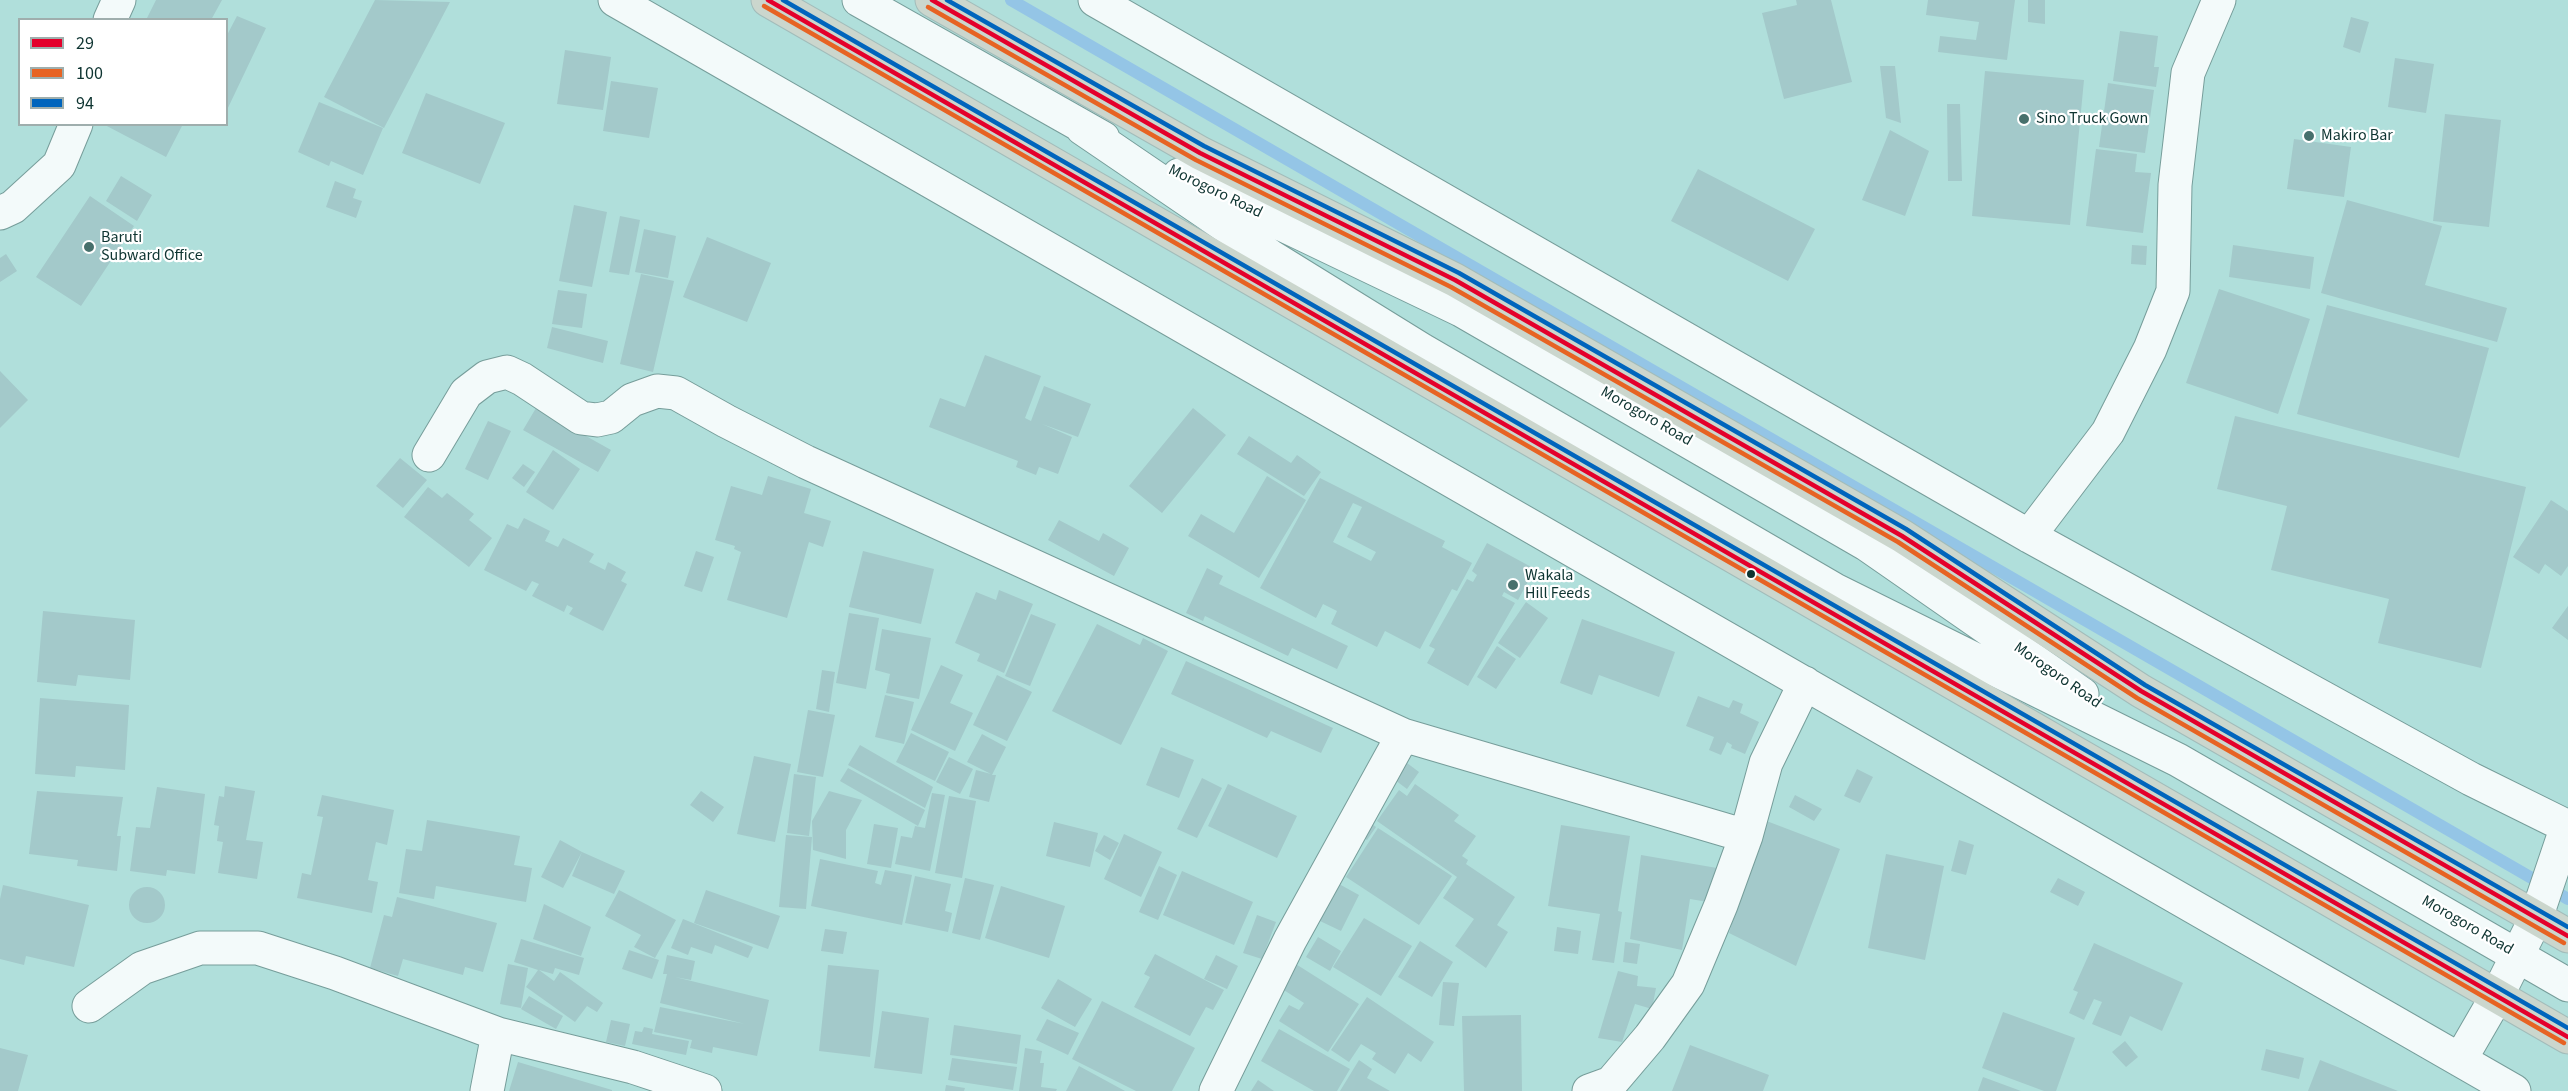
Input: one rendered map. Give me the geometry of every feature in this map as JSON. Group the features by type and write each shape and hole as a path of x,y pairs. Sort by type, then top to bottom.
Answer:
{"highway":[{"path":"768,0 2568,1037"},
{"name":"Morogoro Road","path":"932,0 1200,153 1455,280 1902,536 2141,691 2568,936"}],"street":[{"path":"111,18 119,0"},
{"path":"615,0 2514,1091"},
{"name":"Morogoro Road","path":"859,0 1082,128 1461,310 1866,544 2178,760"},
{"path":"1095,0 2029,536 2471,779 2567,826 2536,918 2497,996 2460,1060"},
{"path":"2029,536 2108,432 2150,349 2174,291 2175,185 2188,73 2219,0"},
{"path":"0,213 13,207 60,165 75,126"},
{"name":"Morogoro Road","path":"1082,128 1270,256 1422,350 1835,590 2178,760 2568,985"},
{"path":"429,455 466,393 487,377 507,372 522,379 581,418 597,420 611,417 632,400 657,391 676,393 726,422 817,467 1403,735 1746,836"},
{"path":"1607,1088 1650,1037 1688,984 1721,905 1746,836 1766,764 1805,683"},
{"path":"1216,1091 1290,940 1403,735"},
{"path":"89,1006 142,968 200,948 258,948 346,977 498,1034 633,1067 705,1091"},
{"path":"487,1091 498,1034"}],"building":[{"path":"156,0 222,0 212,18 147,18"},
{"path":"375,0 450,2 384,128 324,97"},
{"path":"1796,0 1831,0 1852,82 1784,99 1762,13 1797,5"},
{"path":"1928,0 2015,0 2007,60 1938,52 1940,36 1976,40 1979,22 1926,15"},
{"path":"2028,0 2045,0 2045,24 2028,22"},
{"path":"237,16 266,28 228,108 228,33"},
{"path":"2351,17 2369,22 2360,53 2343,47"},
{"path":"2120,31 2158,36 2154,67 2159,67 2156,87 2113,81"},
{"path":"565,50 611,57 603,110 557,104"},
{"path":"2395,58 2434,64 2426,113 2388,107"},
{"path":"1880,66 1895,66 1901,123 1886,118"},
{"path":"1985,71 2084,80 2070,225 1972,216"},
{"path":"611,81 658,88 649,138 603,131"},
{"path":"2108,83 2154,90 2145,153 2099,147"},
{"path":"426,93 505,123 480,184 402,153"},
{"path":"319,102 383,128 363,175 331,161 329,166 298,152"},
{"path":"1947,104 1960,104 1962,181 1948,181"},
{"path":"2445,114 2501,120 2489,227 2433,221"},
{"path":"107,126 182,126 166,157"},
{"path":"1890,130 1929,151 1905,216 1862,200"},
{"path":"2294,139 2351,147 2344,197 2287,189"},
{"path":"2096,149 2137,154 2135,172 2151,173 2143,233 2086,226"},
{"path":"1698,169 1815,229 1788,281 1671,221"},
{"path":"121,176 152,195 137,221 106,201"},
{"path":"335,181 356,189 353,198 362,201 356,218 326,207"},
{"path":"90,196 134,226 81,306 36,277"},
{"path":"2347,200 2442,226 2425,285 2507,308 2497,342 2321,293"},
{"path":"574,205 607,212 592,287 559,281"},
{"path":"620,216 640,220 629,275 609,272"},
{"path":"644,229 676,236 668,278 635,272"},
{"path":"707,237 771,263 747,322 683,297"},
{"path":"2132,245 2147,246 2146,265 2131,264"},
{"path":"2233,245 2314,257 2310,289 2229,277"},
{"path":"6,254 17,271 0,282 0,258"},
{"path":"641,274 674,281 653,372 620,364"},
{"path":"2219,289 2310,319 2278,414 2186,383"},
{"path":"558,290 587,294 582,328 552,324"},
{"path":"2327,305 2489,348 2459,458 2297,414"},
{"path":"552,327 608,341 603,363 547,348"},
{"path":"985,355 1041,376 1025,418 1031,421 1044,386 1091,404 1078,437 1042,424 1072,437 1058,474 1039,467 1036,475 1016,467 1018,461 929,427 940,398 965,407"},
{"path":"0,371 28,400 0,428"},
{"path":"536,408 611,450 598,472 523,430"},
{"path":"1193,408 1226,435 1162,513 1129,486"},
{"path":"2235,416 2526,487 2481,668 2378,643 2389,599 2271,570 2287,506 2217,489"},
{"path":"488,421 511,431 488,480 465,469"},
{"path":"1249,436 1291,463 1297,455 1321,472 1304,496 1237,454"},
{"path":"553,450 580,469 553,510 526,492"},
{"path":"400,458 427,480 403,508 376,486"},
{"path":"523,464 535,472 524,487 512,478"},
{"path":"768,476 811,489 804,513 831,521 823,547 809,542 787,618 727,600 741,552 734,549 735,546 715,540 731,486 762,495"},
{"path":"1267,476 1306,500 1259,578 1188,536 1201,514 1234,533"},
{"path":"1320,478 1445,541 1442,547 1472,563 1457,591 1452,589 1420,649 1385,631 1377,647 1331,624 1337,611 1323,604 1316,618 1260,588","holes":["1353,503 1362,507 1347,537 1376,552 1371,561 1333,542"]},
{"path":"428,487 442,498 447,493 474,514 469,520 492,538 469,567 404,517"},
{"path":"2551,500 2568,511 2568,566 2561,576 2545,564 2539,574 2513,557"},
{"path":"524,518 550,531 545,541 558,547 563,538 594,554 589,562 605,570 608,562 626,572 621,581 627,584 603,631 569,614 573,608 567,605 564,612 532,596 539,584 532,581 526,591 484,570 507,524 518,529"},
{"path":"1059,520 1099,541 1103,533 1129,548 1114,576 1048,540"},
{"path":"1487,543 1535,569 1518,600 1504,592 1502,596 1515,603 1468,686 1427,663 1435,649 1429,646 1467,579 1473,582 1477,575 1472,571"},
{"path":"696,551 714,557 702,592 684,586"},
{"path":"863,551 934,569 921,624 849,607"},
{"path":"1207,568 1223,576 1219,584 1348,646 1337,669 1292,648 1288,656 1205,616 1203,621 1186,613"},
{"path":"999,590 1033,604 1004,673 977,661 980,654 955,643 976,592 996,600"},
{"path":"1526,602 1548,618 1520,658 1498,643"},
{"path":"2568,606 2568,640 2552,628"},
{"path":"43,611 135,620 130,680 78,675 76,686 37,682"},
{"path":"849,613 879,618 866,689 836,683"},
{"path":"1031,614 1056,624 1030,686 1005,676"},
{"path":"1582,619 1675,652 1659,697 1599,675 1592,695 1560,683"},
{"path":"1097,624 1140,645 1143,638 1168,651 1121,745 1052,711"},
{"path":"882,629 931,638 919,699 886,693 890,674 875,670"},
{"path":"1497,646 1516,659 1496,689 1477,677"},
{"path":"1186,661 1333,728 1321,753 1271,731 1267,738 1171,694"},
{"path":"941,665 963,675 950,703 973,713 955,751 911,730"},
{"path":"822,670 835,672 829,712 816,709"},
{"path":"997,675 1032,692 1007,741 973,725"},
{"path":"885,695 914,702 904,744 875,737"},
{"path":"1698,696 1729,708 1733,700 1743,704 1740,713 1759,722 1745,754 1731,748 1732,745 1727,742 1721,755 1709,750 1714,737 1686,726"},
{"path":"40,698 129,705 125,770 76,766 75,777 35,774"},
{"path":"808,710 835,715 823,777 797,772"},
{"path":"911,733 949,752 935,781 896,762"},
{"path":"982,734 1006,747 992,775 996,775 989,802 969,797 976,770 991,774 967,762"},
{"path":"860,745 933,787 925,808 848,765"},
{"path":"1161,747 1194,760 1179,798 1146,785"},
{"path":"754,756 791,764 775,842 737,834"},
{"path":"949,757 973,769 960,794 936,782"},
{"path":"1407,763 1419,772 1407,789 1395,780"},
{"path":"848,768 925,810 918,826 840,781"},
{"path":"1857,769 1873,777 1860,803 1844,796"},
{"path":"794,774 816,777 809,836 787,833"},
{"path":"1202,778 1222,788 1197,838 1177,829"},
{"path":"1228,784 1297,816 1277,858 1208,826"},
{"path":"1415,784 1459,815 1454,821 1476,836 1462,856 1468,860 1466,864 1515,897 1497,925 1508,932 1486,968 1455,946 1474,919 1443,898 1457,877 1377,821 1399,790 1407,796"},
{"path":"225,786 255,791 246,840 263,842 257,879 218,873 223,842 217,841 219,826 214,825 219,796 224,797"},
{"path":"157,787 205,794 195,874 167,870 166,876 130,871 136,827 150,828"},
{"path":"37,791 123,797 117,836 121,836 117,871 77,866 78,860 29,854"},
{"path":"701,791 724,807 713,822 690,805"},
{"path":"829,791 862,800 846,830 846,859 813,850 812,821"},
{"path":"932,793 945,795 930,871 895,864 901,836 912,838 915,826 925,828"},
{"path":"322,795 394,810 387,845 376,842 368,880 378,882 372,913 297,898 302,873 311,875 323,817 317,816"},
{"path":"1795,795 1822,809 1814,821 1789,807"},
{"path":"949,796 976,801 962,878 935,873"},
{"path":"1361,816 1376,827 1367,840 1351,830"},
{"path":"427,820 520,836 514,865 532,868 526,902 436,886 434,899 399,893 406,849 422,851"},
{"path":"1764,820 1840,849 1796,966 1729,933"},
{"path":"1054,822 1098,833 1090,867 1046,856"},
{"path":"874,824 898,828 891,868 867,864"},
{"path":"1561,825 1630,836 1618,911 1622,912 1614,963 1592,960 1600,914 1548,906"},
{"path":"1378,828 1452,876 1419,925 1346,877"},
{"path":"1124,834 1162,852 1141,897 1104,879"},
{"path":"786,835 812,837 806,909 779,907"},
{"path":"1104,835 1119,843 1110,860 1095,851"},
{"path":"560,840 582,852 563,888 541,877"},
{"path":"1959,840 1974,845 1966,875 1951,871"},
{"path":"582,852 625,871 614,894 572,876"},
{"path":"1886,854 1944,866 1925,960 1868,948"},
{"path":"1641,855 1717,868 1708,902 1690,899 1682,950 1630,939"},
{"path":"820,859 878,871 875,883 881,885 885,870 912,875 902,925 811,906"},
{"path":"1159,866 1177,875 1158,920 1139,912"},
{"path":"1182,871 1253,902 1234,945 1163,915"},
{"path":"915,876 951,884 945,911 952,913 948,932 905,923"},
{"path":"965,878 994,885 980,940 952,933"},
{"path":"2058,878 2085,892 2078,906 2050,892"},
{"path":"1339,884 1359,895 1341,931 1320,921"},
{"path":"3,885 89,905 74,967 26,956 24,965 0,959 0,899"},
{"path":"1001,886 1065,906 1049,958 985,938"},
{"path":"147,887 160,892 165,905 160,918 147,923 134,918 129,905 134,892"},
{"path":"619,890 676,920 655,958 634,947 641,935 605,916"},
{"path":"706,890 780,916 768,949 694,923"},
{"path":"397,897 497,923 483,972 465,967 463,975 403,959 398,976 370,968 384,915 392,917"},
{"path":"544,904 591,927 581,956 533,939"},
{"path":"1257,915 1276,922 1262,959 1243,953"},
{"path":"1364,918 1412,946 1381,996 1333,967"},
{"path":"683,919 753,947 748,958 715,945 712,954 691,947 688,955 671,948"},
{"path":"1557,927 1581,931 1578,954 1554,951"},
{"path":"825,929 847,932 843,954 821,951"},
{"path":"1318,937 1341,951 1330,971 1306,957"},
{"path":"521,939 584,958 579,975 555,968 553,974 539,970 554,981 560,972 603,1003 597,1012 587,1006 575,1022 526,987 538,970 514,962"},
{"path":"1420,941 1453,962 1432,997 1398,977"},
{"path":"1625,942 1640,944 1637,964 1623,962"},
{"path":"2094,943 2183,983 2162,1031 2130,1016 2121,1036 2092,1024 2102,1002 2094,999 2084,1020 2069,1013 2078,992 2073,990"},
{"path":"629,950 659,960 652,979 622,969"},
{"path":"1155,954 1224,990 1213,1010 1206,1007 1190,1036 1134,1007 1150,977 1144,974"},
{"path":"667,955 695,961 691,980 675,977 769,1000 757,1056 713,1047 712,1053 690,1048 692,1040 654,1032 660,1007 745,1024 660,1003 667,974 663,974"},
{"path":"1216,955 1238,966 1227,989 1204,979"},
{"path":"1291,961 1359,1004 1328,1052 1279,1021 1289,1005 1299,1010 1304,1003 1276,985"},
{"path":"508,964 528,968 521,1008 500,1004"},
{"path":"828,965 879,970 870,1057 819,1051"},
{"path":"1618,971 1638,976 1637,986 1656,988 1652,1009 1635,1004 1622,1042 1598,1038"},
{"path":"1058,979 1092,999 1075,1027 1041,1008"},
{"path":"1443,982 1459,983 1454,1026 1439,1025"},
{"path":"529,996 563,1016 556,1029 521,1009"},
{"path":"1367,997 1434,1042 1421,1062 1408,1053 1395,1074 1372,1059 1376,1053 1361,1044 1349,1062 1331,1050"},
{"path":"1102,1001 1195,1048 1172,1091 1136,1091 1072,1059"},
{"path":"882,1011 929,1018 922,1074 874,1068"},
{"path":"2003,1012 2075,1038 2056,1091 2044,1091 1982,1068"},
{"path":"1521,1015 1522,1091 1464,1091 1462,1016"},
{"path":"1047,1019 1079,1033 1068,1055 1036,1040"},
{"path":"611,1020 630,1024 625,1046 606,1042"},
{"path":"954,1025 1021,1035 1017,1064 950,1055"},
{"path":"644,1027 653,1029 652,1034 689,1041 686,1055 632,1044 635,1031 642,1032"},
{"path":"1279,1029 1350,1069 1337,1091 1314,1091 1261,1061"},
{"path":"2125,1041 2138,1057 2126,1067 2112,1052"},
{"path":"1690,1045 1769,1075 1763,1091 1672,1091"},
{"path":"0,1048 28,1055 18,1091 0,1091"},
{"path":"1025,1048 1042,1051 1040,1063 1044,1063 1041,1087 1057,1089 1056,1091 1019,1091"},
{"path":"2266,1049 2304,1058 2299,1079 2261,1070"},
{"path":"952,1058 1017,1067 1013,1090 948,1080"},
{"path":"1359,1060 1372,1069 1367,1078 1390,1091 1340,1091"},
{"path":"2320,1060 2398,1091 2308,1091"},
{"path":"518,1062 612,1090 612,1091 509,1091"},
{"path":"1079,1066 1125,1091 1066,1091"},
{"path":"1983,1077 2021,1091 1978,1091"},
{"path":"1258,1080 1274,1091 1251,1091"},
{"path":"946,1085 965,1088 964,1091 945,1091"}],"waterway":[{"path":"1011,0 2568,899"}],"transit line":[{"name":"29","path":"768,0 2568,1037"},
{"name":"94","path":"783,0 2568,1028"},
{"name":"29","path":"932,0 1200,153 1455,280 1902,536 2141,691 2568,936"},
{"name":"94","path":"947,0 1204,146 1459,273 1906,529 2145,685 2568,927"},
{"name":"100","path":"764,6 2564,1043"},
{"name":"100","path":"928,7 1196,160 1451,287 1898,542 2137,698 2564,943"}],"place":[{"name":"Sino Truck Gown","path":"2024,119"},
{"name":"Makiro Bar","path":"2309,136"},
{"name":"Baruti Subward Office","path":"89,247"},
{"name":"Wakala Hill Feeds","path":"1513,585"}]}
